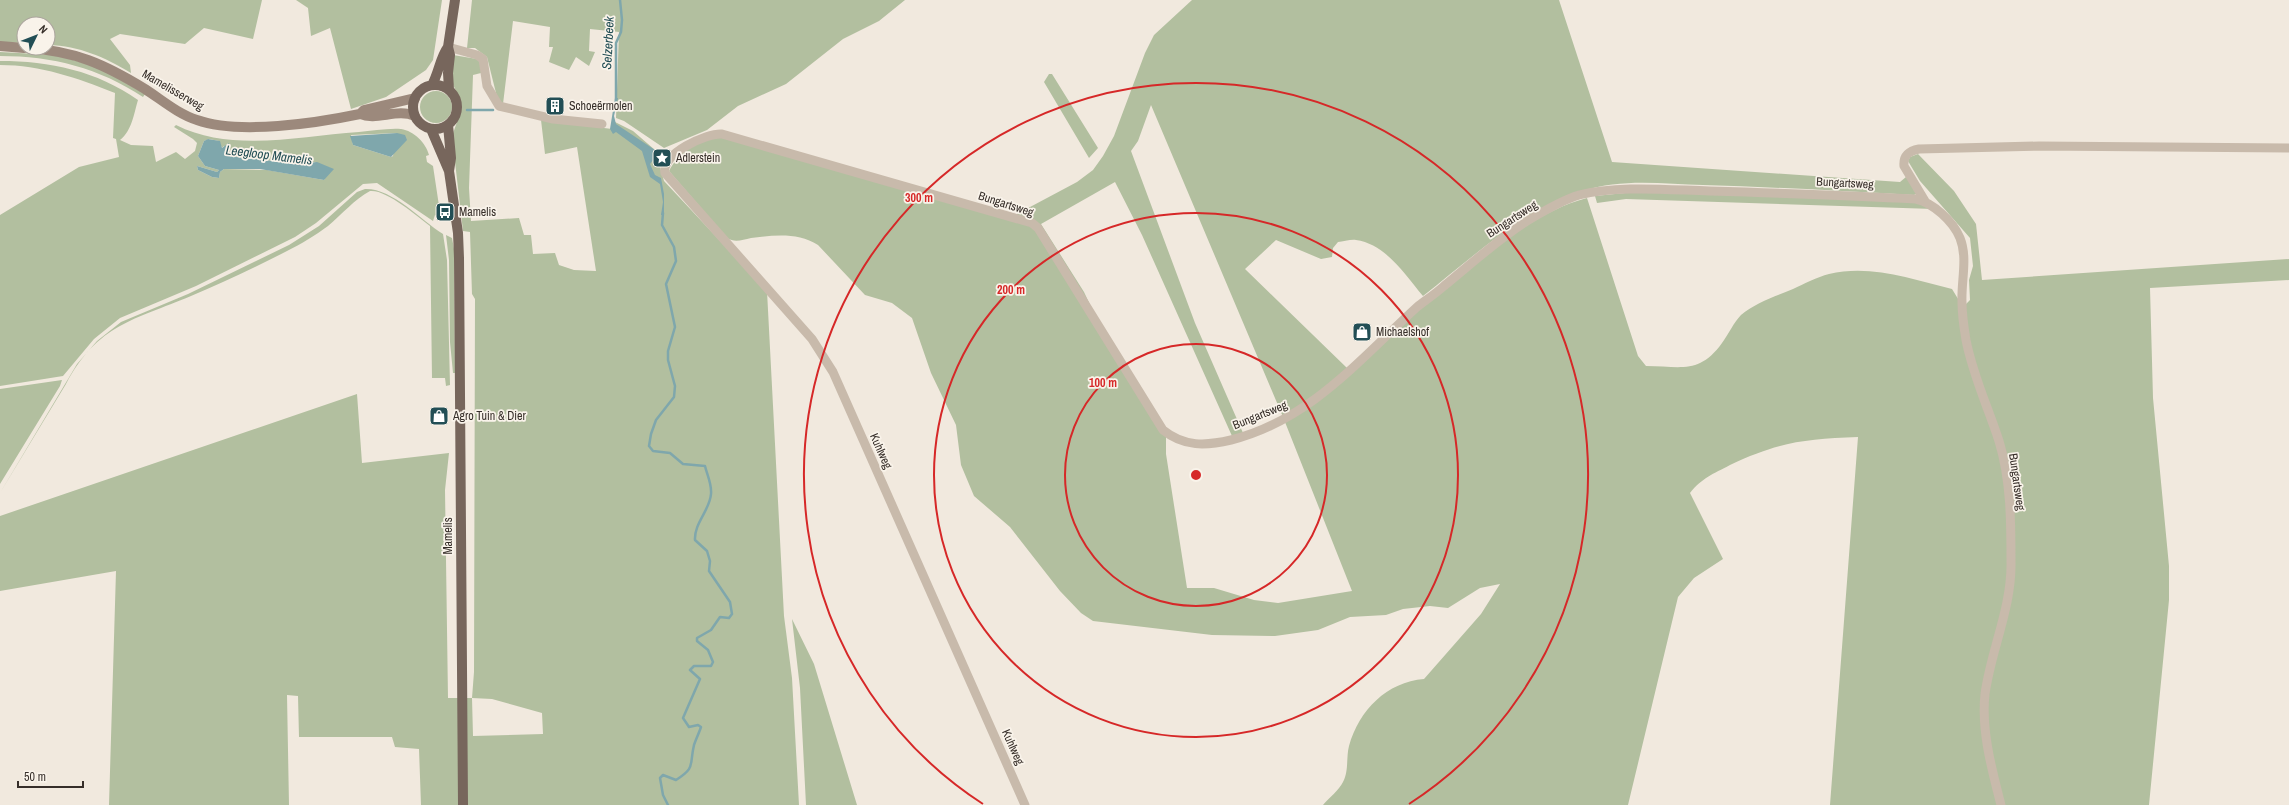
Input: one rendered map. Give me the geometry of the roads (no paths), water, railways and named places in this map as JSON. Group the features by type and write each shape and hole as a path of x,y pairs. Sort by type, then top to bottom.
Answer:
{"main road":[{"path":"449,89 448,73 450,55 448,46 455,0"},
{"path":"432,85 439,71 443,54 448,46"},
{"path":"432,85 441,85 449,89 456,98 458,109 455,117 448,125 440,129 431,129 421,124 415,116 413,107 415,98 420,90 432,85"},
{"name":"Mamelis","path":"448,125 451,158 449,172"},
{"name":"Mamelis","path":"431,129 449,172 459,247 463,805"}],"street":[{"name":"Mamelisserweg","path":"0,46 16,47"},
{"path":"448,46 477,55 483,59 487,86 499,106 553,119 602,124"},
{"name":"Mamelisserweg","path":"56,51 90,59 108,67 184,114 208,124 233,126 278,125 360,114 366,116 401,112 415,116"},
{"name":"Mamelisserweg","path":"360,114 364,110 415,98"},
{"name":"Bungartsweg","path":"679,150 705,137 722,134 1032,223 1038,228 1164,430 1179,440 1202,445 1258,432 1293,416 1353,367 1420,305 1502,238 1529,220 1579,195 1617,190 1676,190 1853,195 1916,199 1925,201 1951,225 1959,236 1963,246 1962,302 1966,340 1976,382 1999,442 2008,480 2011,526 2011,565 2009,588 1985,695 1986,732 1991,767 2001,805"},
{"path":"1925,201 1904,166 1903,159 1907,154 1919,149 2039,146 2289,148"},
{"name":"Kuhlweg","path":"679,150 665,167 665,174 812,339 833,372 1025,805"}],"water":[{"path":"615,98 618,98 614,116 616,124 655,150 658,154 650,164 655,175 661,178 664,194 664,215 661,215 663,202 660,184 650,177 642,151 616,132 613,134 610,129"},
{"path":"397,133 405,135 407,140 391,157 353,145 350,136"},
{"path":"208,139 220,141 222,148 229,143 227,155 230,156 298,164 317,162 334,169 324,180 260,169 224,169 220,172 219,178 212,177 198,170 197,166 217,172 219,170 205,166 198,156 204,141"}],"waterway":[{"name":"Selzerbeek","path":"616,100 616,43 621,32 622,20 620,0"},
{"name":"Leegloop Mamelis","path":"467,110 493,110"},
{"name":"Selzerbeek","path":"663,213 662,225 674,247 676,261 666,284 675,327 668,351 668,360 675,386 674,397 656,420 649,446 653,451 670,453 683,464 705,466 710,483 711,494 708,506 699,522 695,534 695,540 707,551 710,561 709,571 730,602 732,614 729,618 720,617 711,630 697,638 697,641 708,650 713,662 711,666 694,666 690,670 700,679 683,718 689,727 698,725 701,727 694,745 691,766 687,772 676,780 663,775 660,778 663,795 668,805"}],"place":[{"name":"Schoeërmolen","path":"555,106"},
{"name":"Adlerstein","path":"662,158"},
{"name":"Mamelis","path":"445,212"},
{"name":"Michaelshof","path":"1362,332"},
{"name":"Agro Tuin & Dier","path":"439,416"}]}
